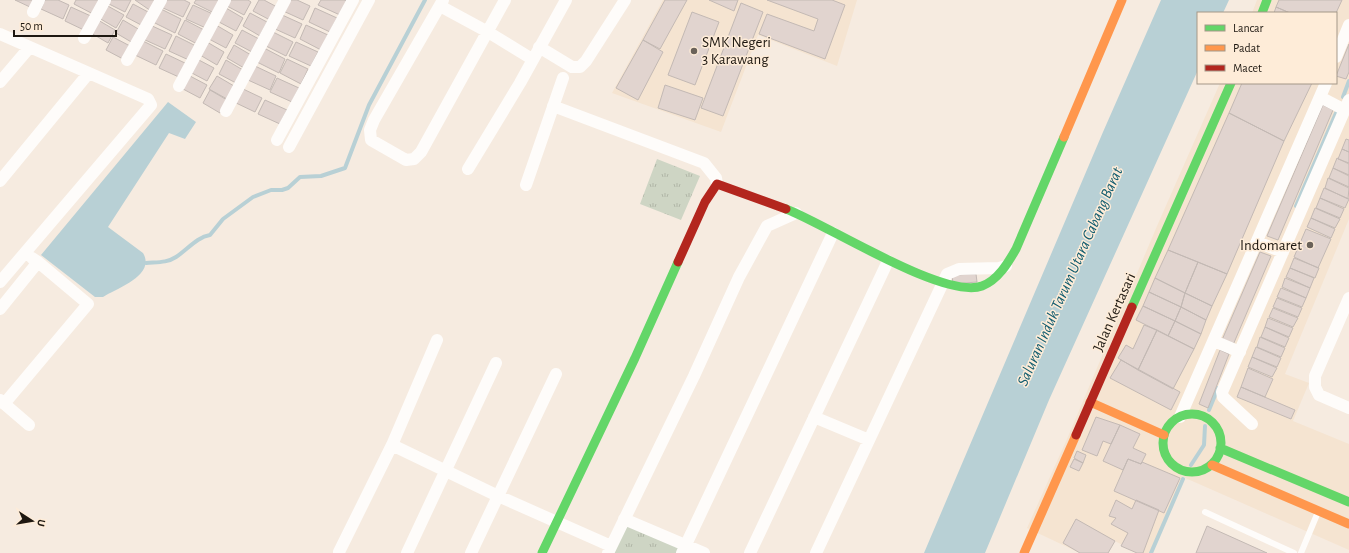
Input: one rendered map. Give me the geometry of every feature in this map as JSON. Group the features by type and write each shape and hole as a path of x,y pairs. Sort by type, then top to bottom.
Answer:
{"street":[{"path":"33,12 40,0"},
{"path":"84,38 105,0"},
{"path":"127,60 161,0"},
{"path":"179,86 225,0"},
{"path":"226,111 285,0"},
{"path":"276,140 353,0"},
{"path":"505,0 488,32 420,152 414,159 406,160 371,140 370,130 374,120 442,3 488,32 532,59"},
{"path":"468,169 566,0"},
{"path":"539,47 572,67 580,67 586,61 625,0"},
{"path":"717,184 796,213 888,261 955,287 980,287 990,282 1006,266 1016,249 1122,0"},
{"path":"1262,12 1267,0"},
{"path":"289,147 365,2"},
{"path":"1337,55 1349,25"},
{"path":"0,34 88,74 148,99 150,105 0,282"},
{"path":"0,82 29,48"},
{"path":"0,181 88,74"},
{"path":"526,185 563,78"},
{"name":"Jalan Kertasari","path":"1024,553 1231,84"},
{"path":"1180,417 1195,414 1209,419 1216,428 1221,438 1220,448 1212,465 1202,470 1193,472 1184,471 1176,467 1165,453 1163,444 1164,435 1168,427 1180,417 1326,84"},
{"path":"1252,424 1223,397 1222,392 1347,105 1320,97"},
{"path":"542,553 635,358 705,202 717,184 716,178 704,163 553,106"},
{"path":"392,445 609,549 694,376 739,277 768,226 796,213"},
{"path":"684,549 833,233"},
{"path":"1257,242 1283,252"},
{"path":"25,252 88,304 2,402 30,425"},
{"path":"750,553 888,261"},
{"path":"0,309 38,262"},
{"path":"816,553 947,274 959,269 998,268 1006,266"},
{"path":"1349,298 1315,376 1315,387 1319,395 1349,408"},
{"path":"339,552 392,445 437,340"},
{"path":"1214,341 1240,352"},
{"path":"407,553 444,470 496,364"},
{"path":"471,553 556,374"},
{"path":"1090,402 1164,435"},
{"path":"814,417 869,440"},
{"path":"1220,448 1349,502"},
{"path":"1212,465 1349,524"},
{"path":"1318,511 1326,492"},
{"path":"624,519 684,549 704,553"}],"lane":[{"path":"1300,553 1318,511"},
{"path":"1205,512 1294,553"}],"shaded area":[{"name":"SMK Negeri 3 Karawang","path":"663,0 857,0 837,66 758,35 721,132 612,93"},
{"path":"1257,0 1349,0 1349,219 1285,374 1309,383 1293,421 1349,444 1349,550 1183,477 1152,553 1137,553 1115,541 1108,553 1080,553 1027,528 1067,439 1157,226 1220,84 1337,84 1337,12 1252,12"}],"green space":[{"path":"657,159 700,176 681,220 640,204"},
{"path":"624,519 686,546 682,553 608,553"}],"water":[{"name":"Saluran Induk Tarum Utara Cabang Barat","path":"1161,0 1229,0 1223,12 1197,12 1197,72 1049,400 985,553 924,553 1103,132"},
{"path":"168,102 196,122 185,139 169,133 108,227 143,253 146,261 144,268 134,280 126,285 103,297 95,297 41,255"}],"building":[{"path":"15,0 33,0 30,7"},
{"path":"45,0 58,0 69,5 63,19 41,9"},
{"path":"76,0 101,0 95,15 74,4"},
{"path":"109,0 131,0 125,12 107,3"},
{"path":"135,0 157,0 151,11"},
{"path":"165,0 184,0 190,3 183,17 161,7"},
{"path":"196,0 223,0 216,14 194,3"},
{"path":"230,0 248,0 251,2 244,15 227,6"},
{"path":"259,0 264,0 277,7 270,20 253,11"},
{"path":"286,0 297,0 310,6 303,20 281,10"},
{"path":"321,0 347,1 340,15 318,5"},
{"path":"665,0 687,0 660,49 643,40"},
{"path":"709,0 738,0 734,11"},
{"path":"767,0 832,0 845,5 825,59 759,34 767,14 814,31 818,19"},
{"path":"1279,0 1342,0 1336,12 1288,12 1276,7"},
{"path":"741,3 763,12 723,116 701,108"},
{"path":"133,4 150,13 143,26 126,17"},
{"path":"106,5 124,15 116,28 99,18"},
{"path":"193,5 215,15 208,29 186,19"},
{"path":"71,7 93,17 86,31 65,21"},
{"path":"1276,7 1288,12 1274,12"},
{"path":"159,8 181,19 175,33 153,22"},
{"path":"226,8 243,18 236,31 219,22"},
{"path":"315,8 337,18 330,32 309,22"},
{"path":"692,12 719,22 695,85 668,75"},
{"path":"250,13 267,22 260,36 243,26"},
{"path":"280,14 302,24 295,38 273,28"},
{"path":"98,20 115,30 108,43 91,33"},
{"path":"123,20 140,30 133,43 116,33"},
{"path":"185,20 206,31 199,45 178,34"},
{"path":"150,25 172,35 165,49 143,39"},
{"path":"216,25 233,35 226,48 209,39"},
{"path":"306,25 328,35 321,50 300,39"},
{"path":"242,30 259,39 252,52 235,43"},
{"path":"271,31 293,42 286,56 264,45"},
{"path":"176,36 198,47 191,61 169,51"},
{"path":"113,37 130,46 123,59 106,50"},
{"path":"141,40 163,51 156,65 135,55"},
{"path":"643,40 663,52 638,100 616,88"},
{"path":"207,42 224,52 217,65 200,55"},
{"path":"296,42 318,52 311,66 289,56"},
{"path":"1349,44 1349,72 1346,79 1337,76"},
{"path":"234,45 251,55 244,68 227,58"},
{"path":"264,48 285,59 279,73 257,62"},
{"path":"166,54 187,64 181,78 159,68"},
{"path":"197,59 214,68 207,81 190,72"},
{"path":"287,59 308,69 301,84 280,73"},
{"path":"226,60 243,70 236,83 219,74"},
{"path":"255,66 276,76 270,90 248,80"},
{"path":"190,76 207,85 200,98 183,89"},
{"path":"217,76 234,86 227,99 209,89"},
{"path":"277,78 299,88 292,102 270,92"},
{"path":"1242,84 1312,84 1284,141 1229,113"},
{"path":"665,85 703,98 695,120 658,108"},
{"path":"241,88 262,98 255,112 234,102"},
{"path":"210,90 227,100 220,113 203,103"},
{"path":"265,100 287,110 280,124 258,114"},
{"path":"1323,105 1333,110 1278,240 1267,236"},
{"path":"1229,113 1284,141 1227,274 1168,250"},
{"path":"1346,139 1349,140 1349,152 1342,149"},
{"path":"1342,149 1349,152 1349,163 1338,159"},
{"path":"1337,158 1349,164 1349,175 1333,168"},
{"path":"1333,168 1349,176 1349,187 1329,178"},
{"path":"1328,178 1349,188 1348,199 1325,188"},
{"path":"1324,188 1349,199 1345,208 1320,198"},
{"path":"1320,198 1344,209 1340,218 1316,208"},
{"path":"1315,208 1340,219 1335,228 1311,218"},
{"path":"1311,218 1335,229 1331,238 1307,227"},
{"path":"1306,229 1331,239 1318,268 1294,257"},
{"path":"1168,250 1198,262 1185,293 1155,278"},
{"path":"1260,252 1271,256 1233,345 1222,340"},
{"path":"1294,258 1319,268 1315,278 1290,268"},
{"path":"1198,262 1227,274 1212,306 1185,293"},
{"path":"1290,268 1314,278 1310,288 1286,277"},
{"path":"976,274 977,282 953,284 952,275"},
{"path":"1155,278 1185,293 1181,307 1149,292"},
{"path":"1285,278 1310,288 1306,298 1282,287"},
{"path":"1281,288 1306,298 1302,307 1277,297"},
{"path":"1149,292 1181,307 1175,321 1143,306"},
{"path":"1185,293 1212,306 1206,320 1181,307"},
{"path":"1277,298 1302,308 1298,317 1273,307"},
{"path":"1143,306 1175,321 1168,336 1136,320"},
{"path":"1181,307 1206,320 1201,334 1175,321"},
{"path":"1273,308 1298,318 1293,327 1269,317"},
{"path":"1268,318 1293,328 1289,337 1265,327"},
{"path":"1175,321 1201,334 1194,349 1168,336"},
{"path":"1144,325 1157,330 1138,370 1118,358 1126,345 1133,349"},
{"path":"1265,327 1289,338 1285,347 1261,337"},
{"path":"1157,330 1194,349 1173,389 1138,370"},
{"path":"1260,337 1285,348 1281,357 1257,347"},
{"path":"1256,347 1281,358 1277,367 1252,357"},
{"path":"1220,350 1229,354 1208,408 1199,404"},
{"path":"1252,357 1277,368 1272,377 1248,367"},
{"path":"1121,360 1180,392 1171,410 1110,378"},
{"path":"1248,368 1273,379 1265,397 1241,387"},
{"path":"1241,387 1295,410 1291,419 1237,397"},
{"path":"1096,417 1120,425 1111,444 1103,441 1097,456 1082,450"},
{"path":"1120,425 1140,434 1133,448 1146,454 1141,464 1128,459 1123,470 1103,461"},
{"path":"1077,451 1086,455 1083,463 1074,458"},
{"path":"1074,459 1083,463 1079,471 1070,467"},
{"path":"1128,459 1141,464 1142,462 1180,478 1164,513 1114,491"},
{"path":"1116,500 1132,509 1136,500 1159,510 1143,553 1137,553 1121,546 1128,533 1111,524 1116,518 1109,516"},
{"path":"1076,519 1115,541 1108,553 1080,553 1063,543"},
{"path":"1207,526 1267,553 1196,553"}],"waterway":[{"path":"146,263 173,259 196,241 210,235 223,219 253,197 271,190 282,190 288,188 300,177 321,176 345,168 369,105 425,0"},
{"path":"1343,97 1349,81"},
{"path":"1296,206 1336,113"},
{"path":"1209,410 1218,388"},
{"path":"1191,465 1204,445 1205,426"},
{"path":"1151,553 1183,479"}],"traffic: fast":[{"path":"1262,12 1267,0"},
{"path":"1132,307 1231,84"},
{"path":"786,209 914,272 941,282 964,287 982,286 993,280 998,275 1016,249 1064,137"},
{"path":"542,553 635,358 678,262"},
{"path":"1192,414 1203,416 1216,427 1219,432 1221,443 1219,454 1208,467 1203,470 1192,472 1181,470 1168,459 1165,454 1163,443 1165,432 1176,419 1181,416 1192,414"},
{"path":"1220,448 1349,502"}],"traffic: slow":[{"path":"1064,137 1122,0"},
{"path":"1090,402 1164,435"},
{"path":"1024,553 1076,435"},
{"path":"1212,465 1349,524"}],"traffic: jam":[{"path":"678,262 705,202 717,184 786,209"},
{"path":"1076,435 1132,307"}],"place":[{"name":"SMK Negeri 3 Karawang","path":"694,51"},
{"name":"Indomaret","path":"1310,245"}]}
